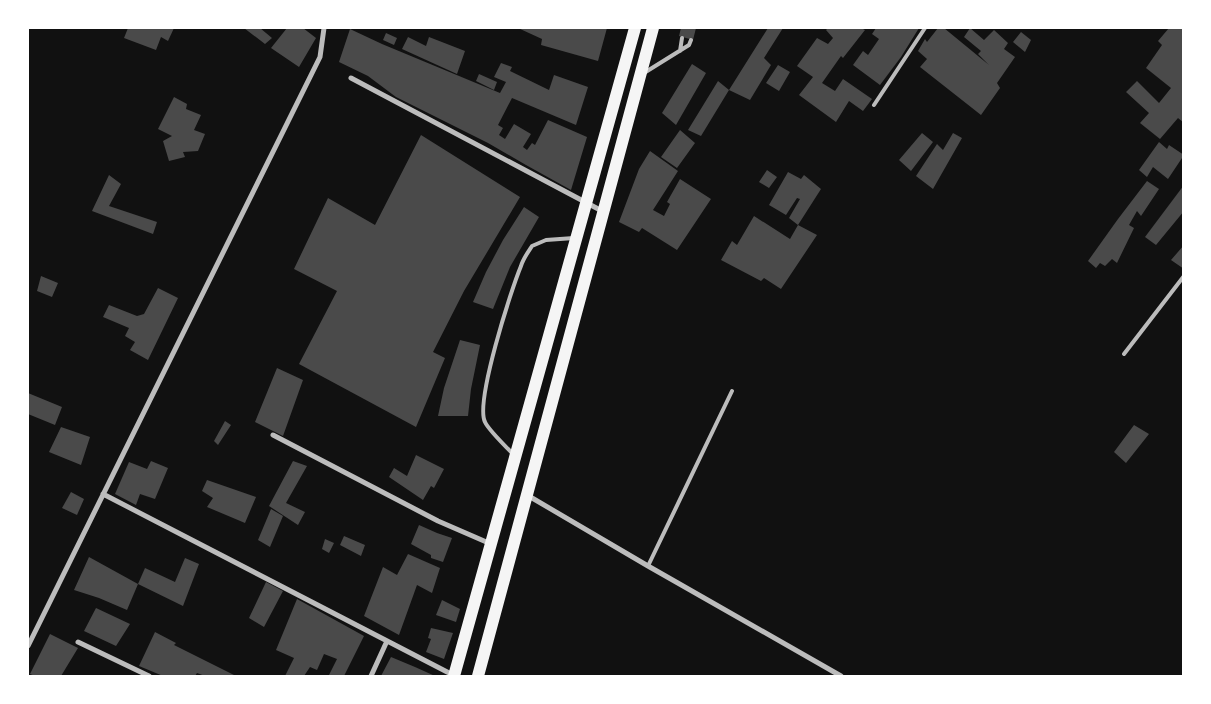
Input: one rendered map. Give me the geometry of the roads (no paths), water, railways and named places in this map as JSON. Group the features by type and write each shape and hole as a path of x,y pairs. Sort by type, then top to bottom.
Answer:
{"main road":[{"path":"454,676 635,28"},
{"path":"478,676 653,28"}],"street":[{"path":"28,646 320,57 324,28"},
{"path":"351,78 604,212"},
{"path":"273,435 438,521 491,544"},
{"path":"103,494 454,676"},
{"path":"527,495 841,676"},
{"path":"371,676 387,641"},
{"path":"78,642 148,676"}],"lane":[{"path":"874,105 925,28"},
{"path":"680,51 682,38"},
{"path":"640,75 689,45 691,40"},
{"path":"515,457 485,423 483,415 483,399 499,336 521,265 532,246 546,240 576,238"},
{"path":"1124,354 1184,276"},
{"path":"648,566 732,391"}]}
